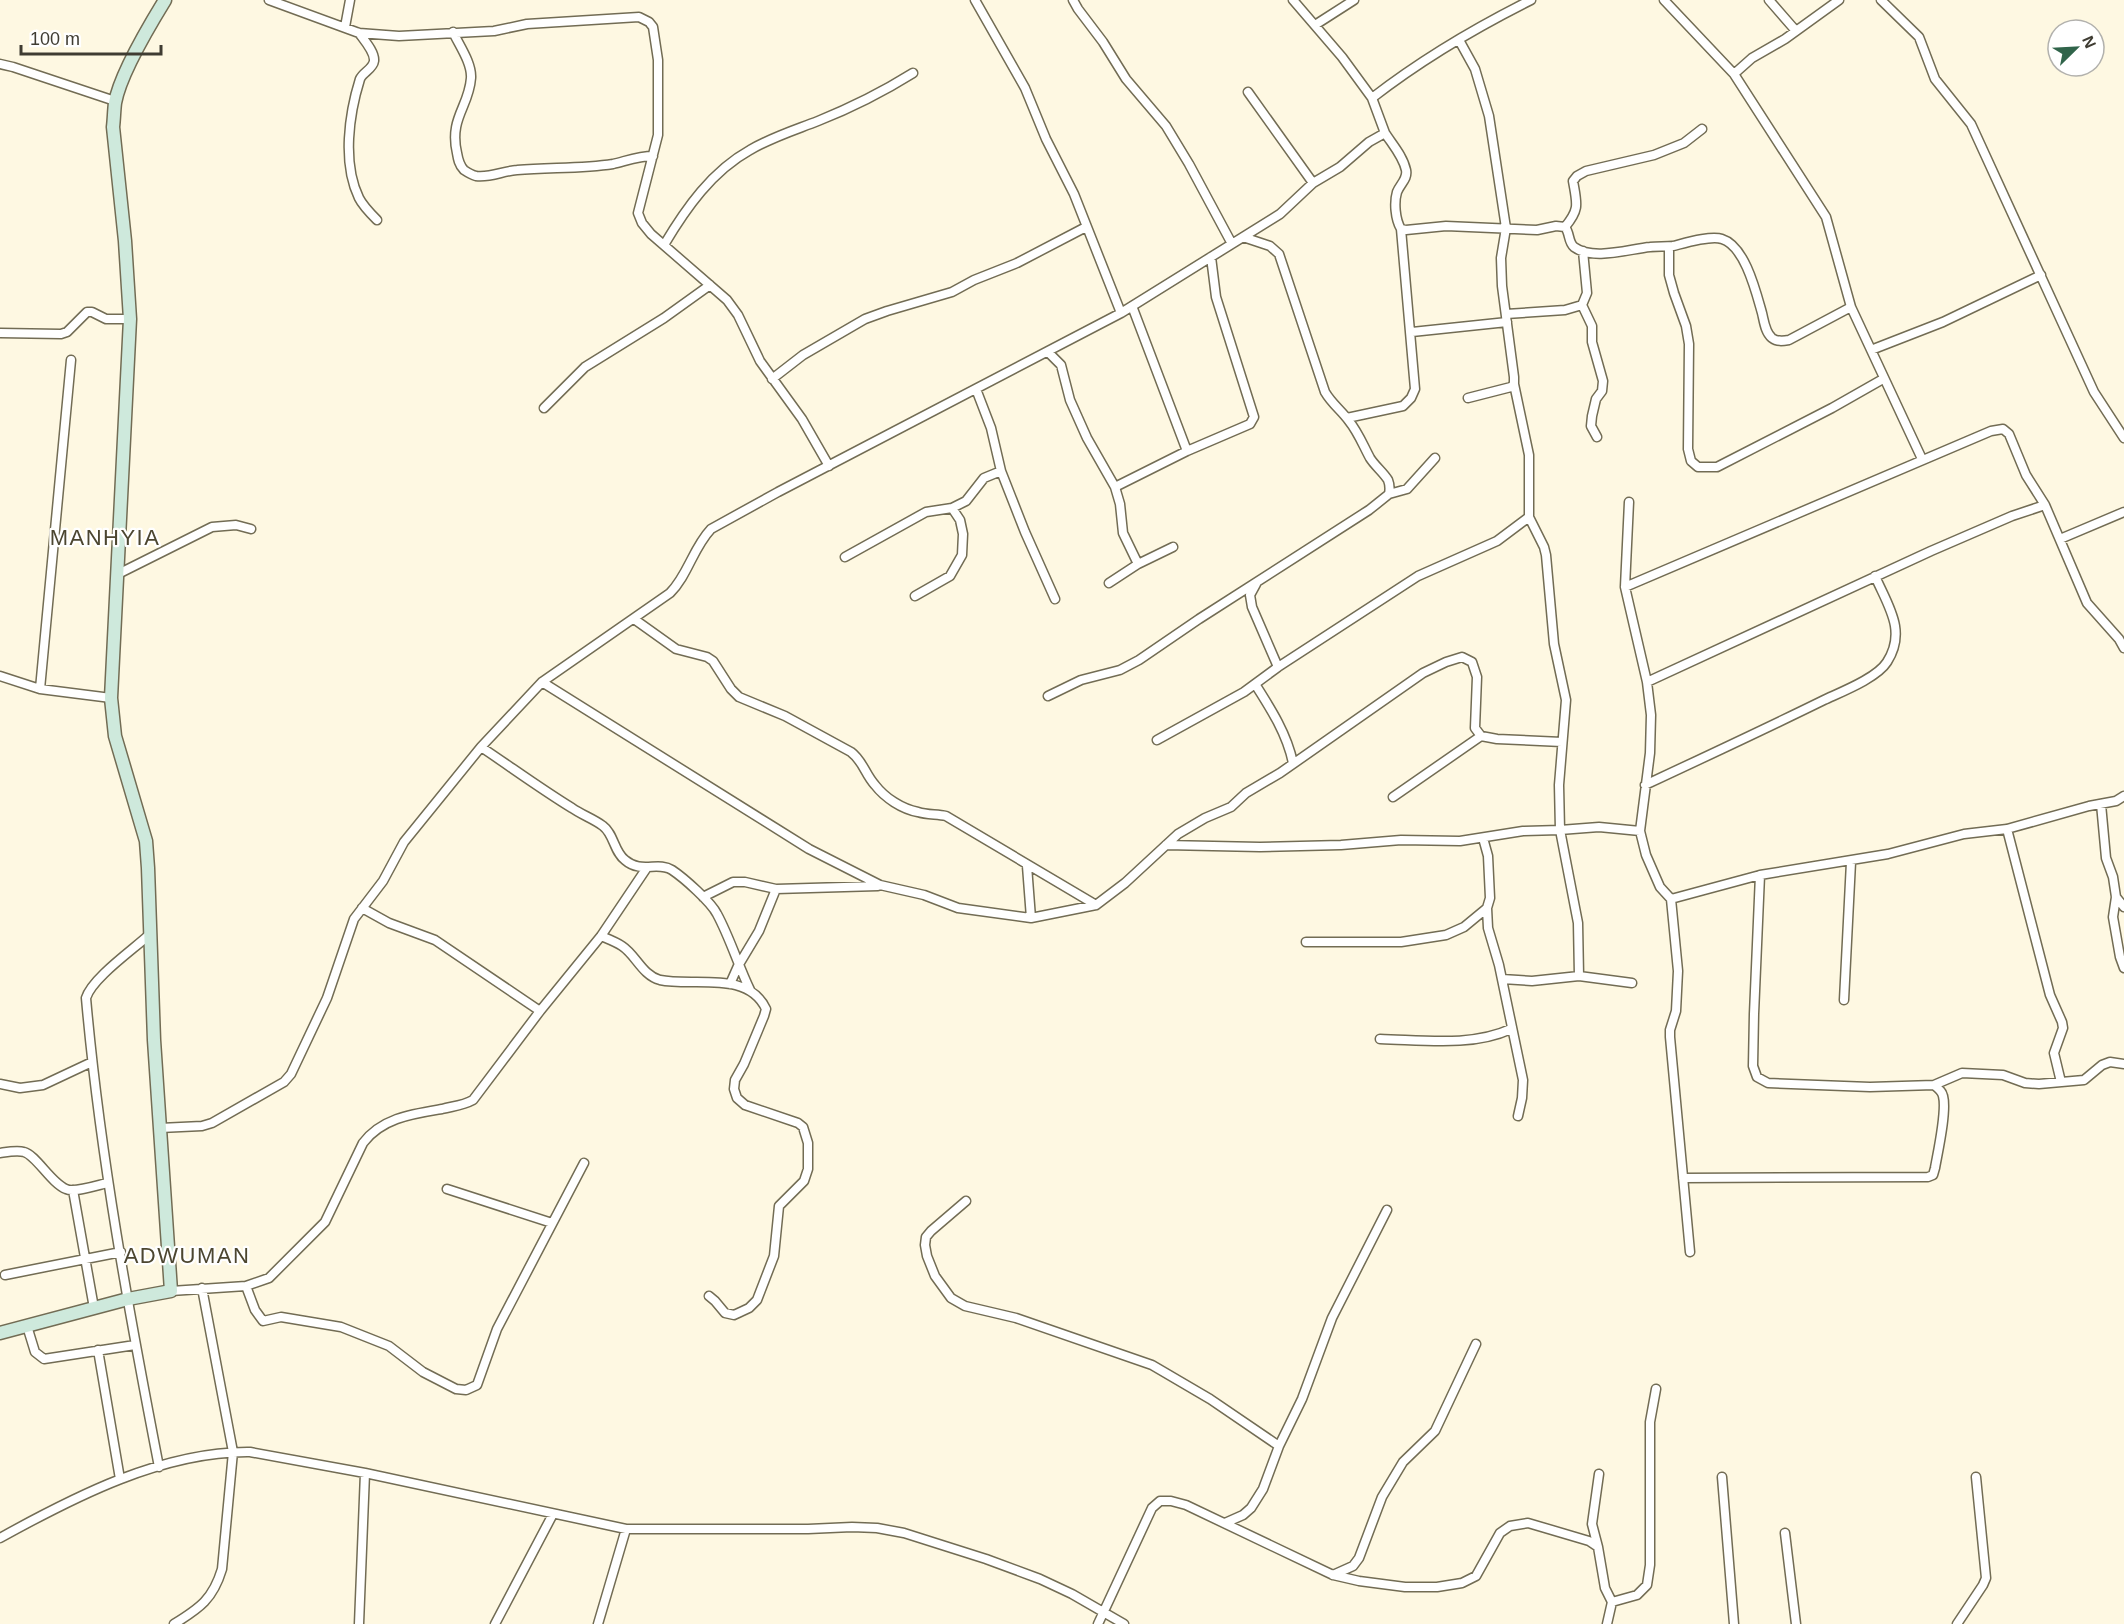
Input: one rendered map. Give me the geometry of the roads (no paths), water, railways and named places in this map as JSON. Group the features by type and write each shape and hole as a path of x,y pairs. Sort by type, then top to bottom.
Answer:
{"street":[{"path":"165,0 122,81 115,101 113,127 125,241 130,319 118,574 112,640 111,698 115,736 146,841 160,1128 171,1291"},
{"path":"269,0 359,33 399,36 494,31 535,23 644,18 653,27 658,60 658,135 638,213 642,224 727,300 738,315 760,361 802,419 829,465"},
{"path":"345,27 350,0"},
{"path":"975,0 1021,80 1046,140 1074,194 1121,313"},
{"path":"1073,0 1126,79 1166,126 1190,164 1232,244"},
{"path":"1293,0 1342,57 1372,98 1385,133 1407,172 1395,198 1397,222 1401,229 1412,332 1415,389 1411,398 1403,406 1347,418"},
{"path":"1315,25 1354,0"},
{"path":"1372,98 1409,69 1459,40 1513,4 1531,0"},
{"path":"1664,0 1734,74 1826,217 1851,307 1922,459"},
{"path":"1769,0 1796,31"},
{"path":"1734,74 1752,58 1796,31 1839,0"},
{"path":"1881,0 1919,37 1935,80 1971,124 2094,392 2123,434"},
{"path":"453,32 470,68 471,77 458,115 455,137 459,162 471,174 488,176 513,170 614,164 639,157 653,156"},
{"path":"359,33 373,54 374,61 361,78 353,104 348,148 357,193 365,207 376,219"},
{"path":"1459,40 1475,69 1483,92 1489,116 1506,228 1502,258 1502,286 1514,384 1529,455 1529,517 1545,547 1554,644 1566,700 1558,785 1560,830 1578,923 1579,976"},
{"path":"0,64 13,66 115,101"},
{"path":"664,244 699,194 721,172 748,151 877,96 913,73"},
{"path":"1248,92 1313,183"},
{"path":"1565,227 1574,216 1577,204 1573,181 1577,176 1586,171 1654,155 1684,143 1702,129"},
{"path":"160,1128 202,1126 212,1123 284,1082 291,1074 327,998 354,919 382,881 404,842 481,747 542,682 634,619 680,583 703,538 711,529 1121,313 1280,214 1313,183 1340,167 1369,142 1385,133"},
{"path":"1401,229 1446,226 1537,230 1556,226 1565,227"},
{"path":"772,379 803,355 865,319 952,292 974,280 1017,263 1086,227"},
{"path":"1565,227 1571,244 1583,251 1600,253 1669,247 1696,240 1720,238 1731,244 1744,260 1758,296 1767,332 1775,340 1789,340 1851,307"},
{"path":"1243,237 1270,246 1279,254 1325,392 1332,404 1347,418 1358,433 1377,470 1387,480 1390,486 1389,494"},
{"path":"1669,247 1669,275 1686,326 1689,344 1688,449 1691,461 1698,467 1717,467 1883,379"},
{"path":"1583,251 1587,294 1582,305 1592,326 1592,342 1603,381 1602,391 1596,399 1592,416 1591,426 1597,437"},
{"path":"1115,487 1187,451 1250,424 1254,417 1216,297 1211,257"},
{"path":"1870,350 1943,322 2042,275"},
{"path":"544,408 585,367 664,318 710,285"},
{"path":"1412,332 1564,310 1582,305"},
{"path":"1132,306 1187,451"},
{"path":"0,333 64,333 87,312 106,319 130,319"},
{"path":"1048,352 1060,365 1071,400 1087,438 1115,487 1120,504 1123,533 1138,564"},
{"path":"40,689 72,360"},
{"path":"1468,398 1511,387 1514,384"},
{"path":"976,389 992,428 1001,471 1055,599"},
{"path":"1625,587 1922,459 1991,431 2002,429 2009,434 2026,475 2045,505 2087,603 2119,639 2124,648"},
{"path":"1048,696 1082,680 1120,670 1139,660 1369,510 1389,494 1407,489 1435,458"},
{"path":"845,557 926,512 952,508 966,501 984,478 1001,471"},
{"path":"1629,502 1625,587 1647,682 1651,715 1650,753 1640,831 1646,855 1660,887 1671,899 1678,971 1676,1011 1670,1030 1690,1252"},
{"path":"1647,682 1875,576 2012,516 2045,505"},
{"path":"915,596 950,576 962,555 963,534 960,520 952,508"},
{"path":"2060,539 2124,512"},
{"path":"1157,740 1244,692 1278,667 1418,576 1497,541 1529,517"},
{"path":"118,574 212,527 236,525 251,530"},
{"path":"1109,583 1138,564 1173,547"},
{"path":"1645,785 1861,682 1882,668 1887,662 1897,632 1896,623 1875,576"},
{"path":"1258,581 1250,595 1252,607 1278,667"},
{"path":"634,619 676,649 714,661 731,689 739,697 785,716 851,752 859,758 873,784 883,794 902,806 919,813 946,816 1096,905"},
{"path":"542,682 809,849 880,885 924,896 958,908 1031,918 1096,905 1125,883 1178,834 1205,818 1231,807 1246,793 1280,773 1424,673 1446,662 1462,657 1472,662 1477,677 1475,728 1480,736"},
{"path":"0,676 40,689 111,698"},
{"path":"1255,684 1288,741 1293,763"},
{"path":"1393,797 1480,736 1562,742"},
{"path":"481,747 573,809 603,825 621,857 627,862 646,869 665,867 674,871 703,897 718,915 750,990 762,1001 766,1009 744,1064 735,1080 734,1089 737,1098 745,1105 798,1123 803,1127 808,1143 808,1169 804,1181 779,1206 774,1256 757,1300 734,1315 725,1313 709,1296"},
{"path":"1671,899 1760,875 1823,864 1851,862 1964,834 2007,829 2116,801 2124,796"},
{"path":"2101,804 2106,858 2113,877 2115,897 2113,917 2124,968"},
{"path":"1166,845 1260,847 1341,845 1401,840 1460,841 1523,831 1599,827 1640,831"},
{"path":"2007,829 2050,995 2062,1022 2063,1028 2054,1049 2061,1082"},
{"path":"1483,838 1488,856 1490,898 1487,908 1488,928 1502,979 1523,1080 1518,1116"},
{"path":"1844,1000 1851,862"},
{"path":"1027,866 1031,918"},
{"path":"0,1333 128,1299 171,1291 246,1286 269,1278 325,1222 368,1136 384,1123 409,1115 462,1106 473,1100 540,1011 601,936 646,869"},
{"path":"1760,875 1753,1066 1757,1077 1768,1083 1870,1087 1934,1085 1962,1073 2003,1075 2025,1083 2061,1082 2084,1080 2097,1068 2110,1062 2124,1064"},
{"path":"703,897 733,882 745,882 776,889 880,885"},
{"path":"730,984 759,931 776,889"},
{"path":"2115,897 2124,907"},
{"path":"362,908 389,923 435,940 540,1011"},
{"path":"1306,942 1401,942 1446,935 1464,927 1487,908"},
{"path":"150,934 98,980 86,998 107,1183 159,1467"},
{"path":"601,936 622,946 643,969 660,980 730,984 750,990"},
{"path":"1502,979 1533,981 1579,976 1632,983"},
{"path":"1380,1039 1465,1040 1495,1036 1511,1029"},
{"path":"0,1084 20,1088 43,1085 92,1062"},
{"path":"1683,1178 1928,1177 1933,1175 1944,1109 1943,1096 1940,1089 1934,1085"},
{"path":"0,1153 23,1152 32,1156 40,1167 66,1190 107,1183"},
{"path":"246,1286 255,1310 263,1321 281,1317 341,1327 389,1346 423,1372 456,1389 472,1388 477,1385 497,1329 584,1163"},
{"path":"447,1189 552,1223"},
{"path":"73,1190 94,1308"},
{"path":"966,1201 926,1237 925,1245 935,1276 951,1298 965,1306 1016,1318 1152,1365 1210,1399 1279,1446"},
{"path":"1225,1523 1243,1515 1263,1490 1279,1446 1302,1399 1332,1318 1387,1210"},
{"path":"5,1275 121,1252"},
{"path":"174,1624 202,1606 212,1595 218,1582 222,1569 232,1452 202,1288"},
{"path":"27,1326 35,1352 44,1359 135,1344"},
{"path":"1333,1575 1353,1566 1359,1558 1382,1497 1403,1462 1435,1431 1476,1344"},
{"path":"98,1350 120,1479"},
{"path":"1612,1602 1637,1595 1647,1585 1650,1565 1650,1422 1656,1389"},
{"path":"0,1538 103,1485 120,1479 192,1458 232,1452 250,1452 365,1473 626,1529 877,1528 904,1533 1014,1569 1072,1594 1124,1624"},
{"path":"359,1624 365,1473"},
{"path":"1599,1474 1592,1524 1605,1588 1612,1602 1606,1624"},
{"path":"1722,1477 1734,1624"},
{"path":"1957,1624 1986,1578 1977,1477"},
{"path":"1098,1624 1152,1508 1160,1501 1186,1505 1333,1575 1406,1587 1437,1587 1462,1583 1476,1576 1500,1533 1510,1526 1528,1522 1589,1541 1598,1547"},
{"path":"495,1624 553,1514"},
{"path":"598,1624 626,1529"},
{"path":"1785,1533 1796,1624"}],"district":[{"name":"MANHYIA","path":"105,537"},
{"name":"ADWUMAN","path":"187,1255"}]}
